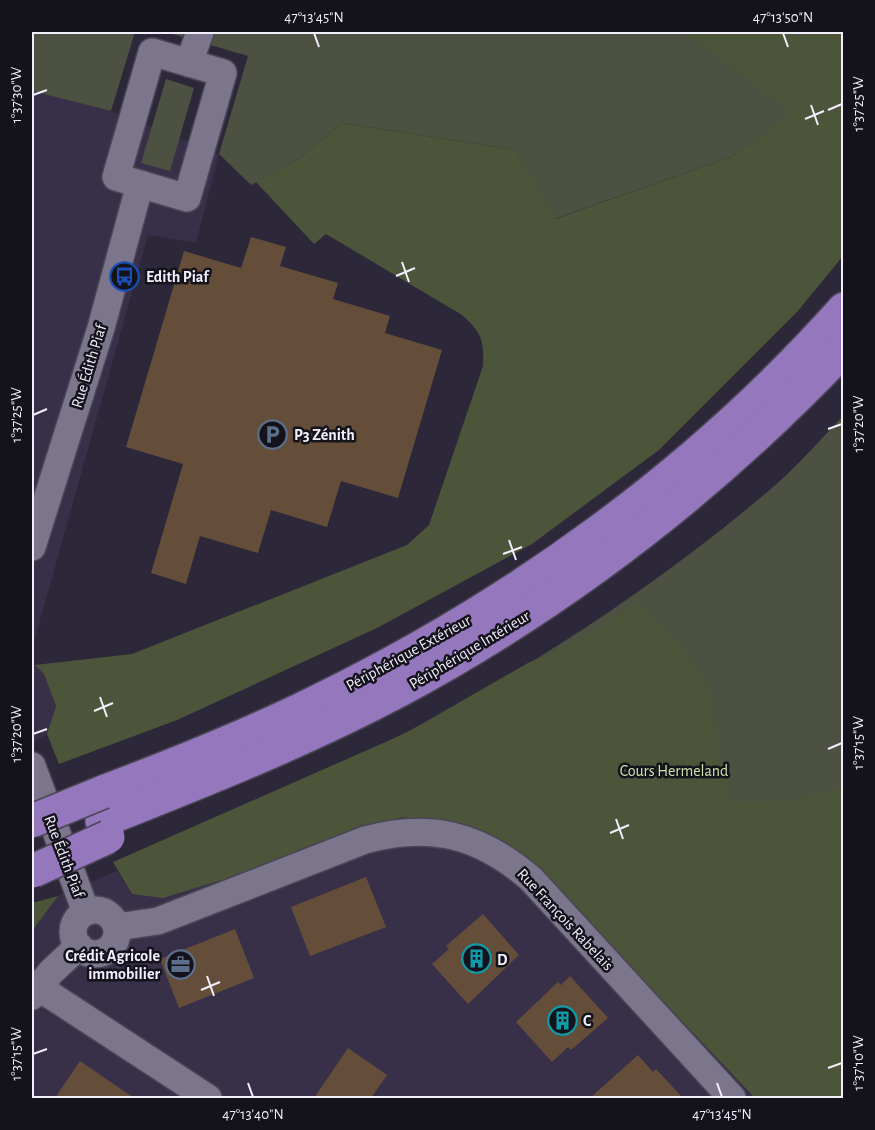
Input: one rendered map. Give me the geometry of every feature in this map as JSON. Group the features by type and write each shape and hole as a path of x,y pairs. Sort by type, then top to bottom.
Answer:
{"highway":[{"name":"Périphérique Extérieur","path":"32,821 105,817 452,630 588,540 693,457 765,391 843,309"},
{"name":"Périphérique Intérieur","path":"32,864 105,817 226,772 311,734 399,690 542,605 627,545 706,481 788,406 843,349"},
{"path":"32,801 81,786 105,817"}],"street":[{"path":"189,63 200,32"},
{"path":"152,52 189,63 223,73 187,198 116,177 152,52"},
{"name":"Rue Édith Piaf","path":"32,547 101,328 140,184"},
{"name":"Rue Édith Piaf","path":"32,766 86,912"},
{"name":"Rue François Rabelais","path":"117,927 158,921 365,840 406,832 435,832 455,836 496,852 531,879 732,1098"},
{"path":"86,912 105,912 117,927 115,941 105,951 91,953 79,946 73,934 80,915 86,912"},
{"path":"79,946 35,991 208,1098"}],"shaded area":[{"path":"32,91 111,111 219,154 196,243 148,235 32,649"},
{"path":"32,662 44,674 56,706 47,734 32,743"},
{"path":"403,817 470,828 571,904 755,1098 32,1098 32,931 58,896 117,871 132,894 271,865"}],"green space":[{"path":"32,32 135,32 111,111 32,91"},
{"path":"166,32 683,32 793,113 731,157 554,219 516,150 342,123 296,161 251,185 219,154 248,56"},
{"path":"683,32 843,32 843,256 797,312 659,450 532,544 377,628 177,720 59,764 47,734 56,706 44,674 35,665 132,654 407,545 429,525 483,366 482,343 478,332 462,315 326,234 314,244 256,182 296,161 342,123 516,150 555,219 731,157 792,113"},
{"path":"166,79 194,88 170,171 141,163"},
{"name":"Cours Hermeland","path":"843,416 843,1098 755,1098 571,904 470,828 403,817 370,750 422,724 525,666 626,600 721,530 766,493"},
{"name":"Cours Hermeland","path":"637,602 685,652 705,680 731,803 794,800 843,788 843,1098 755,1098 571,904 470,828 403,817 271,865 163,898 132,894 113,862 406,733 528,663 579,640"},
{"path":"58,896 32,931 32,903"}],"building":[{"path":"251,237 286,247 280,266 338,283 333,299 390,316 385,333 442,350 398,498 341,481 327,527 271,510 258,553 200,536 186,584 151,573 183,464 126,447 184,251 241,268"},
{"path":"366,877 386,927 310,956 291,907"},
{"name":"D","path":"483,914 519,955 468,1004 432,964 449,949 446,946"},
{"path":"235,929 254,978 179,1008 160,959"},
{"name":"C","path":"570,976 608,1018 571,1050 568,1047 552,1062 516,1022 558,982 561,985"},
{"path":"348,1048 387,1075 371,1098 314,1098"},
{"path":"638,1055 653,1072 656,1069 683,1098 590,1098"},
{"path":"80,1061 134,1098 55,1098"}],"place":[{"name":"Edith Piaf","path":"125,276"},
{"name":"P3 Zénith","path":"273,434"},
{"name":"D","path":"476,959"},
{"name":"Crédit Agricole immobilier","path":"181,964"},
{"name":"C","path":"562,1020"}]}
